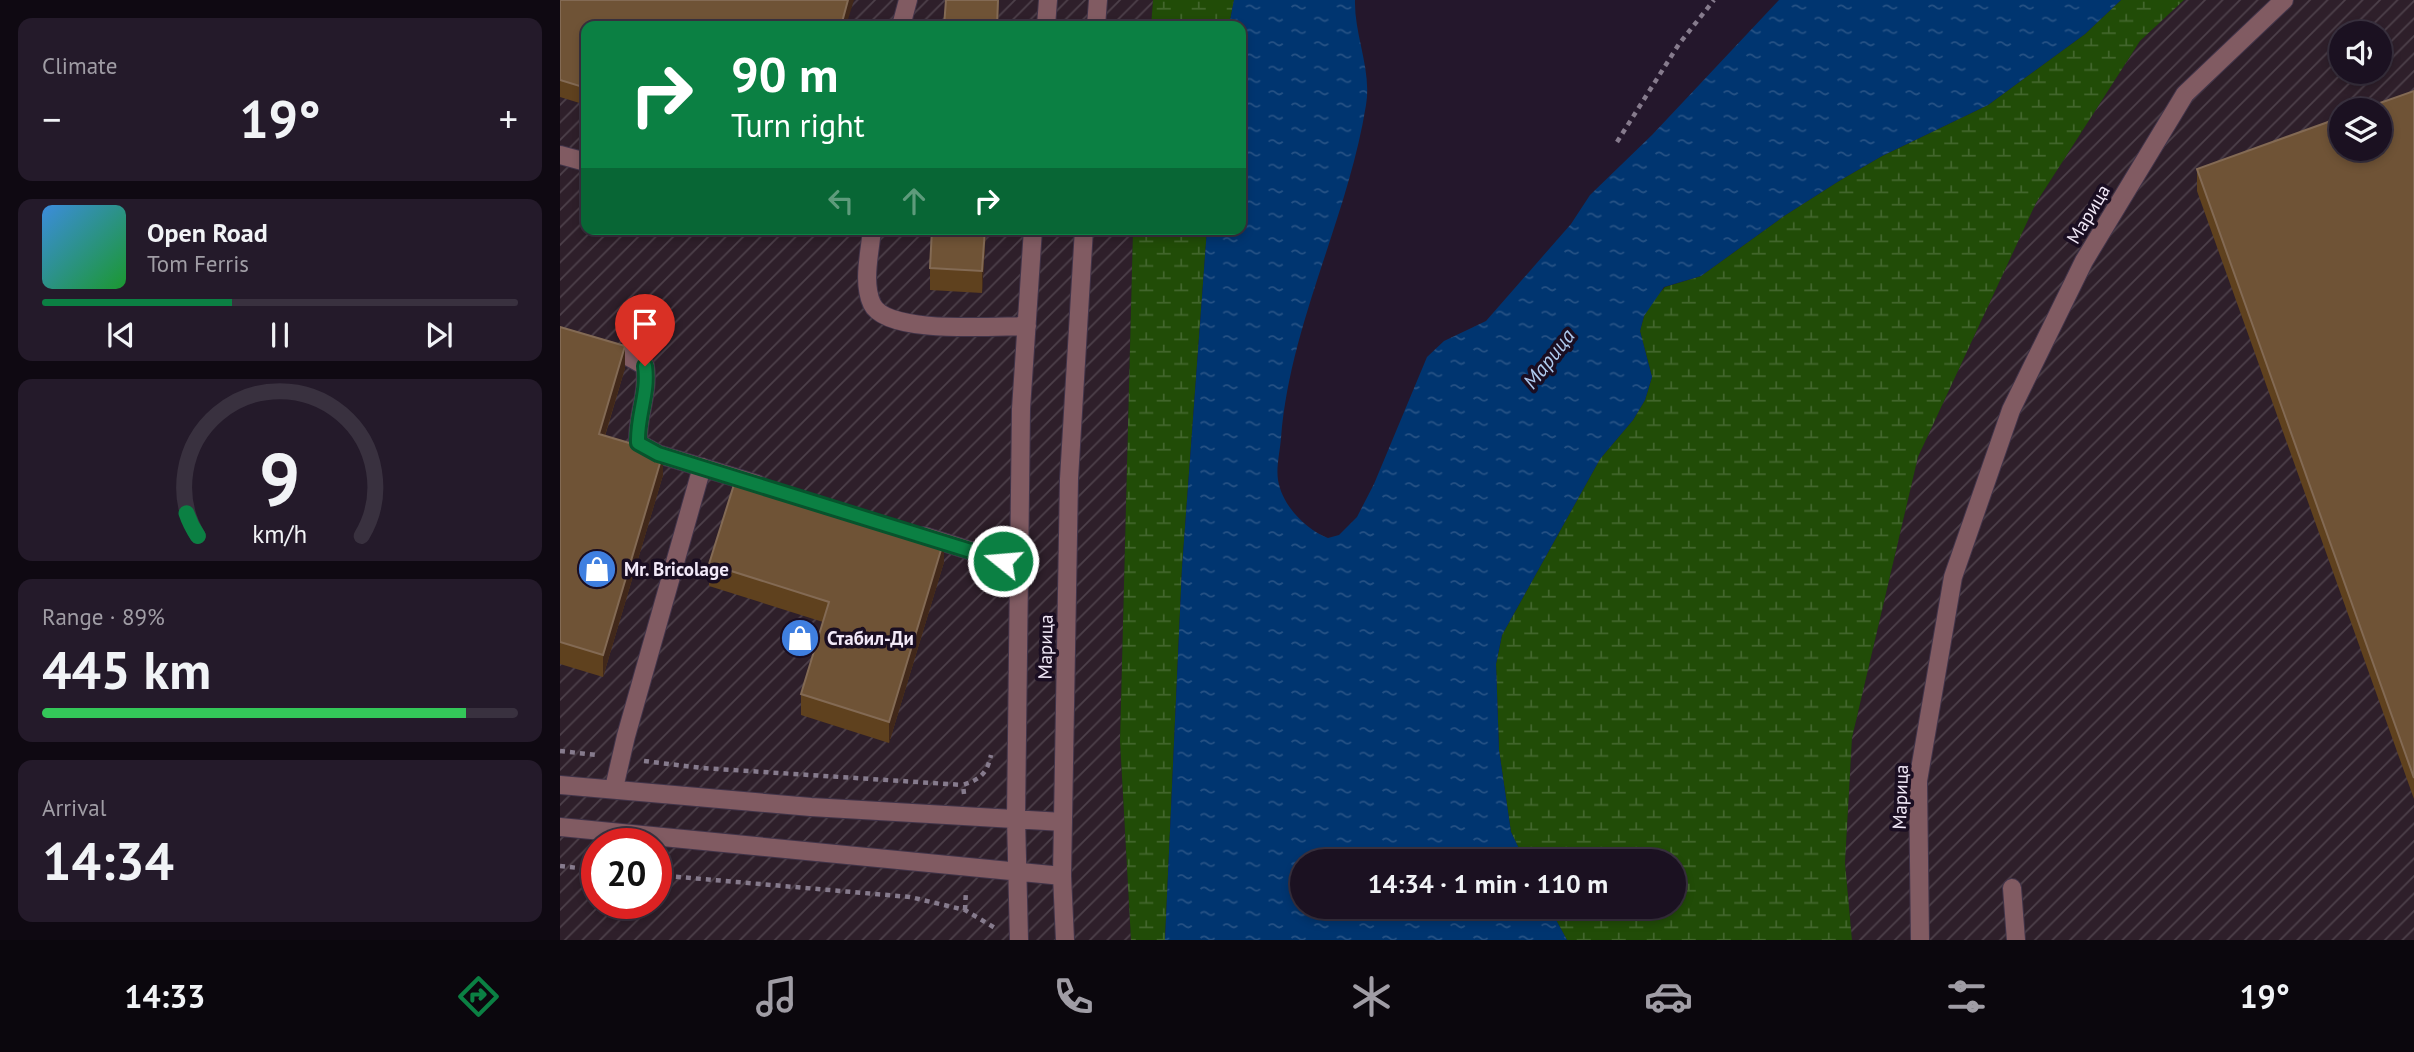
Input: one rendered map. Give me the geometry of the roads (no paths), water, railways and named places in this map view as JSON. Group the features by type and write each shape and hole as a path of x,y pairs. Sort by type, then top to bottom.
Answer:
{"street":[{"path":"902,21 908,0"},
{"path":"1046,21 1048,0"},
{"path":"1096,21 1098,0"},
{"name":"Марица","path":"1920,940 1918,780 1953,577 2011,411 2084,261 2185,94 2284,0"},
{"path":"560,155 581,161"},
{"path":"871,235 867,285 873,305 884,317 905,324 1027,326"},
{"name":"Марица","path":"1019,933 1016,818 1019,566 1033,235"},
{"name":"Марица","path":"1065,940 1062,876 1069,480 1084,235"},
{"path":"560,337 627,356 645,366 648,386 637,420 638,443 658,454 780,492"},
{"path":"614,788 702,467"},
{"path":"911,532 1019,566"},
{"path":"560,785 811,807 1063,822"},
{"path":"560,827 1062,876"},
{"path":"2012,888 2016,940"}],"water":[{"path":"1234,0 1355,0 1367,79 1366,105 1358,147 1296,353 1286,395 1277,470 1280,489 1296,515 1311,529 1328,538 1339,535 1357,517 1374,484 1427,357 1444,341 1486,321 1571,224 1590,195 1652,135 1779,0 2121,0 2085,34 1988,105 1882,156 1839,181 1784,216 1701,276 1664,287 1644,316 1640,331 1652,377 1645,400 1633,420 1600,459 1502,635 1496,664 1499,750 1511,832 1519,849 1290,849 1290,919 1556,919 1567,940 1165,940 1182,568 1207,235 1246,235 1246,21 1230,21"}],"place":[{"name":"Mr. Bricolage","path":"597,569"},
{"name":"Стабил-Ди","path":"800,638"}]}
